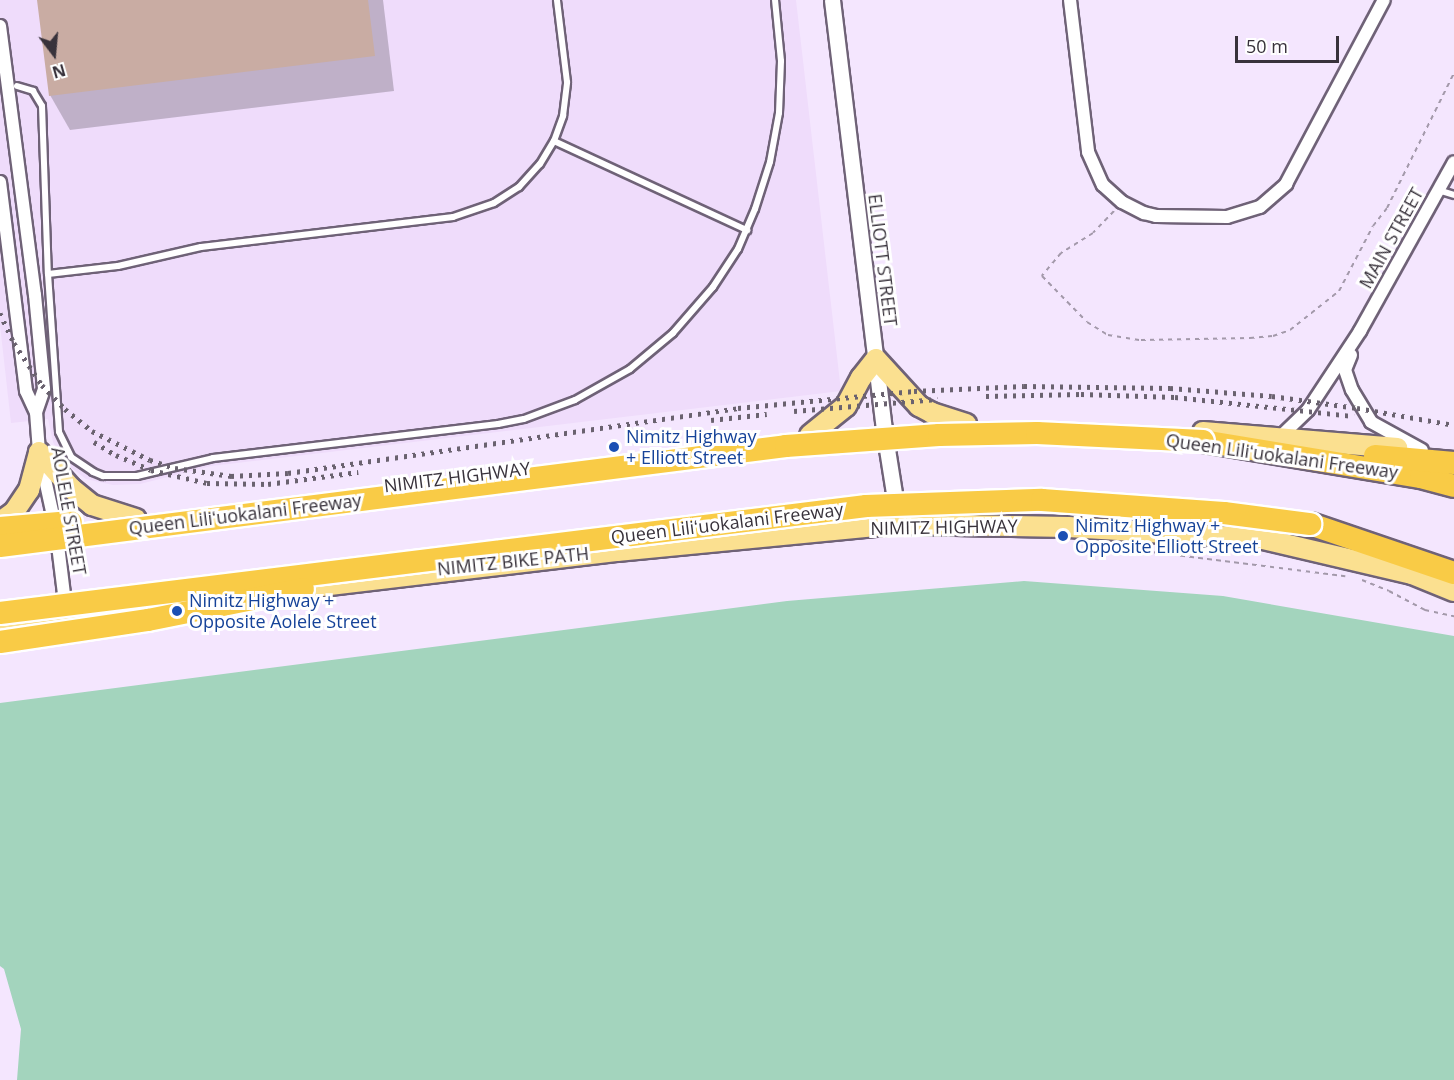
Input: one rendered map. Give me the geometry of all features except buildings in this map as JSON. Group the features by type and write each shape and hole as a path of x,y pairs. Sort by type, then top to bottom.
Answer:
{"highway":[{"name":"Queen Liliʻuokalani Freeway","path":"0,546 786,446 928,435 1037,433 1203,441 1421,477 1454,486"},
{"path":"1203,441 1454,463"},
{"path":"0,528 523,479"},
{"name":"Queen Liliʻuokalani Freeway","path":"0,613 774,516 866,506 951,502 1042,500 1224,513 1310,524 1454,556"},
{"path":"1310,524 1454,573"},
{"path":"0,642 148,620 468,556"}],"main road":[{"path":"810,435 846,406 861,378 876,358 919,406 932,413 966,424"},
{"name":"NIMITZ HIGHWAY","path":"0,535 810,435 966,424 1117,426 1454,452"},
{"path":"39,452 71,488 92,505 136,519"},
{"path":"0,522 14,513 28,490 39,452"},
{"name":"NIMITZ HIGHWAY","path":"0,625 616,551 899,524 1068,527 1263,539 1412,574 1454,591"}],"street":[{"name":"ELLIOTT STREET","path":"831,0 884,430 899,524"},
{"path":"1070,0 1088,152 1103,185 1122,202 1156,216 1227,217 1249,212 1269,201 1292,174 1384,0"},
{"name":"AOLELE STREET","path":"0,26 35,295 44,388 36,412"},
{"name":"MAIN STREET","path":"1280,438 1308,410 1360,331 1454,162"},
{"name":"AOLELE STREET","path":"0,182 4,236 26,391 36,412 39,452 56,529 67,617"},
{"path":"4,236 26,234"},
{"name":"MAIN STREET","path":"1360,331 1345,370 1352,390 1371,422 1422,450"}],"lane":[{"path":"48,274 118,266 201,247 466,215 494,203 519,187 540,164 554,141 563,116 567,82 557,0"},
{"path":"17,86 33,91 42,106 48,274 54,340 57,420 63,443 71,457 93,472 103,476 137,476 213,458 498,424 550,410 622,374 667,339 713,287 747,230 762,191 779,113 781,61 775,0"},
{"path":"554,141 747,230"},
{"path":"1438,190 1454,195"}],"path":[{"path":"1122,202 1093,233 1061,253 1042,276 1087,322 1108,335 1141,340 1250,338 1273,336 1290,330 1339,291 1373,226 1387,208 1454,73"},
{"path":"1117,547 1355,578 1389,591 1425,610 1454,616"}],"shaded area":[{"path":"0,0 796,0 841,391 211,466 140,484 113,485 86,479 69,466 60,455 53,442 48,419 11,423 0,325"}],"green space":[{"path":"1024,581 1223,596 1454,636 1454,1080 17,1080 21,1029 4,969 0,966 0,703 787,601"}],"railway":[{"path":"0,313 14,343 42,385 65,409 92,431 150,460 175,468 231,476 288,473 738,408 914,391 1024,386 1170,388 1272,396 1454,425"},
{"path":"986,396 1081,394 1175,397 1354,416"},
{"path":"794,411 938,399"},
{"path":"711,420 767,414"},
{"path":"94,442 116,455 151,470 207,483 268,484 358,472"}],"place":[{"name":"Nimitz Highway + Elliott Street","path":"614,447"},
{"name":"Nimitz Highway + Opposite Elliott Street","path":"1063,536"},
{"name":"Nimitz Highway + Opposite Aolele Street","path":"177,611"}]}
